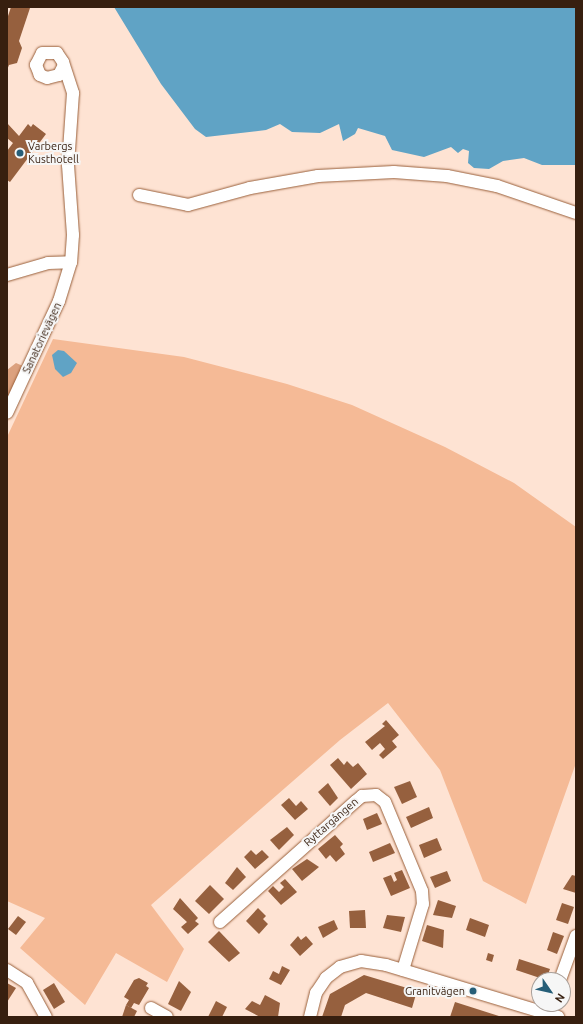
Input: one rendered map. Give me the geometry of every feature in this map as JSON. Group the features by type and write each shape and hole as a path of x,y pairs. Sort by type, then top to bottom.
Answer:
{"street":[{"name":"Sanatorievägen","path":"7,413 59,301 71,262 73,235 69,200 73,93 63,67"},
{"path":"139,195 188,205 257,187 318,176 394,172 447,176 490,184 528,194 576,213"},
{"path":"7,275 48,263 71,262"},
{"name":"Ryttargången","path":"220,922 356,800 362,796 376,795 385,802 422,891 423,904 403,970"},
{"path":"563,972 576,936"},
{"path":"310,1017 320,986 340,967 353,962 372,962 552,1013"},
{"path":"7,970 27,983 46,1017"},
{"path":"151,1008 167,1017"}],"shaded area":[{"path":"53,339 184,357 287,384 352,405 445,447 514,483 576,527 576,763 526,904 483,881 440,770 388,703 340,740 151,905 184,949 167,982 116,953 85,1005 20,948 45,918 7,901 7,437"},
{"path":"16,363 23,366 7,399 7,370"}],"water":[{"path":"114,7 576,7 576,165 542,165 524,158 503,161 489,169 474,168 468,163 469,151 463,149 458,153 451,147 424,157 392,150 385,136 358,128 355,134 343,141 339,124 320,133 292,132 280,124 266,130 206,137 195,129 161,84"},
{"path":"58,350 64,351 77,363 71,373 63,377 55,369 52,355"}],"building":[{"path":"11,7 30,8 19,41 22,48 17,63 9,65 7,70 7,19"},
{"name":"Varbergs Kusthotell","path":"7,123 19,136 28,124 31,127 33,124 46,134 10,182 7,180 7,151 13,143 7,138"},
{"path":"386,720 399,735 392,741 397,747 383,759 379,755 385,749 380,743 372,750 365,742 385,726 382,724"},
{"path":"338,758 344,765 347,761 353,767 358,763 367,774 351,789 330,765"},
{"path":"410,781 417,797 402,804 394,787"},
{"path":"328,783 338,798 330,806 318,792"},
{"path":"289,798 296,806 301,801 308,809 295,820 281,805"},
{"path":"429,807 433,818 411,828 406,817"},
{"path":"377,813 382,824 367,830 363,819"},
{"path":"287,827 294,835 279,850 270,840"},
{"path":"335,835 343,844 340,847 345,854 336,862 330,855 326,859 318,849"},
{"path":"437,838 442,850 424,858 419,845"},
{"path":"390,843 395,853 373,862 369,852"},
{"path":"251,850 256,855 262,850 269,857 255,869 244,857"},
{"path":"307,859 319,867 302,881 292,869"},
{"path":"237,867 246,877 233,890 225,883"},
{"path":"402,870 410,888 391,896 383,878 391,875 394,882 397,880 394,873"},
{"path":"447,871 451,881 435,888 430,877"},
{"path":"572,875 576,876 576,893 563,889"},
{"path":"285,879 297,892 281,905 268,891 273,886 279,892 284,887 280,883"},
{"path":"210,885 224,899 209,914 195,901"},
{"path":"180,898 198,918 195,921 199,924 188,934 181,927 187,922 173,909"},
{"path":"438,900 456,906 452,918 433,915"},
{"path":"562,903 574,907 568,924 556,920"},
{"path":"258,908 266,916 263,919 268,924 259,934 246,921"},
{"path":"365,910 366,928 350,928 349,911"},
{"path":"387,915 405,917 401,932 383,928"},
{"path":"18,916 26,922 16,935 8,929"},
{"path":"470,918 489,925 485,937 466,930"},
{"path":"334,920 338,929 323,938 318,927"},
{"path":"427,925 444,930 443,948 422,941"},
{"path":"219,931 240,953 229,962 208,942"},
{"path":"553,932 564,936 557,954 547,950"},
{"path":"298,936 301,940 306,936 313,944 300,956 290,945"},
{"path":"488,953 494,955 492,962 486,960"},
{"path":"519,959 550,969 549,972 531,972 531,975 516,970"},
{"path":"282,966 290,970 281,985 269,979 273,971 279,974"},
{"path":"364,975 417,991 412,1008 366,993 345,1005 341,1017 322,1017 330,994"},
{"path":"139,978 148,983 146,986 149,988 139,1005 134,1003 131,1008 126,1005 129,1000 124,997 134,980"},
{"path":"179,981 191,992 181,1011 168,1004"},
{"path":"7,983 16,988 7,1002"},
{"path":"54,983 65,1002 54,1009 43,990"},
{"path":"265,995 280,1003 278,1017 260,1017 245,1009 252,1001 260,1005"},
{"path":"216,1001 227,1007 222,1017 208,1017"},
{"path":"455,1002 502,1017 450,1017"},
{"path":"126,1005 137,1011 134,1017 122,1017"}],"place":[{"name":"Varbergs Kusthotell","path":"20,153"},
{"name":"Granitvägen","path":"473,991"}]}
